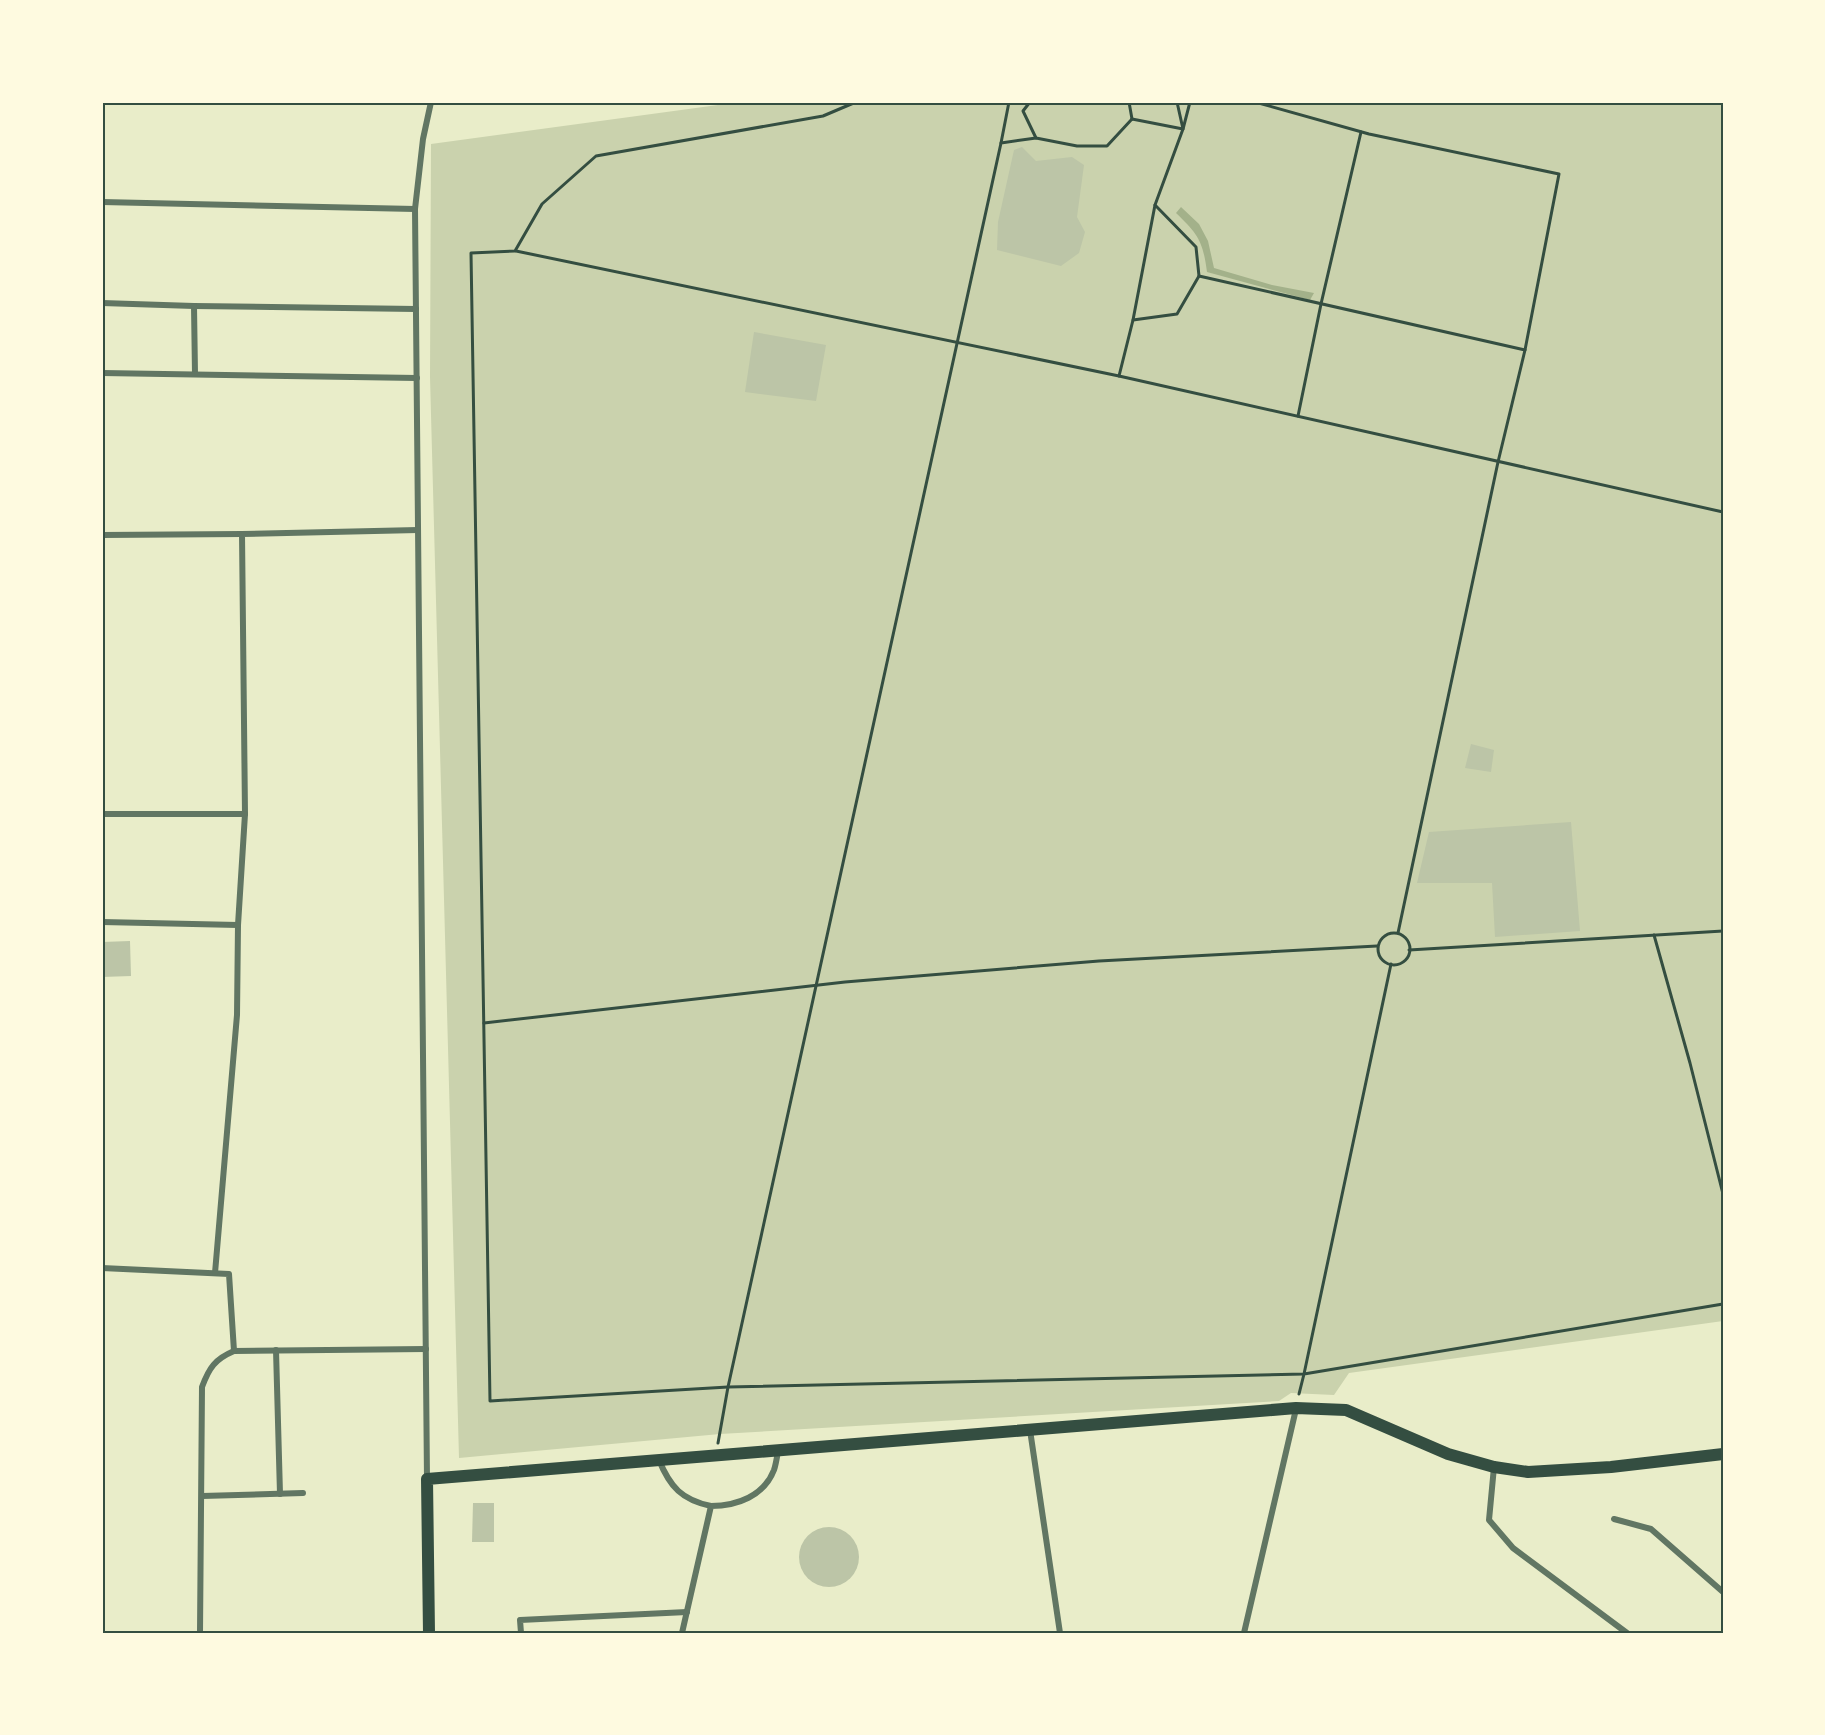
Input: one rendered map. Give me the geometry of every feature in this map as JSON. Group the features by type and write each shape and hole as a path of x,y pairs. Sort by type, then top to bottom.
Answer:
{"main road":[{"path":"429,1633 428,1479 1296,1408 1346,1410 1448,1454 1494,1467 1528,1472 1611,1467 1723,1454"}],"street":[{"path":"428,1479 415,209 423,139 431,102"},
{"path":"102,202 415,209"},
{"path":"102,303 416,309"},
{"path":"194,306 195,375"},
{"path":"102,373 417,378"},
{"path":"102,536 418,530"},
{"path":"214,1273 237,1015 238,925 245,814 242,534"},
{"path":"102,814 245,814"},
{"path":"102,922 238,925"},
{"path":"102,1268 229,1274 234,1351"},
{"path":"200,1633 202,1387 210,1368 220,1357 234,1351 426,1349"},
{"path":"276,1350 280,1494"},
{"path":"1244,1633 1296,1408"},
{"path":"1030,1430 1060,1633"},
{"path":"659,1460 665,1476 680,1493 700,1504 731,1505 744,1500 761,1488 774,1470 778,1450"},
{"path":"1494,1467 1489,1520 1513,1548 1627,1633"},
{"path":"202,1496 303,1493"},
{"path":"682,1633 711,1506"},
{"path":"1614,1519 1651,1529 1723,1592"},
{"path":"520,1633 520,1620 687,1612"}],"path":[{"path":"515,251 542,204 596,156 823,116 856,102"},
{"path":"716,1455 728,1387 1009,102"},
{"path":"1030,102 1023,111 1036,138"},
{"path":"1128,102 1131,119"},
{"path":"1177,102 1183,129"},
{"path":"1119,376 1133,320 1155,206 1183,129 1190,102"},
{"path":"1255,102 1361,132 1559,174 1525,350 1498,462 1398,933"},
{"path":"1001,143 1036,138 1077,146 1107,146 1131,119"},
{"path":"1131,119 1183,129"},
{"path":"1298,416 1321,304 1361,132"},
{"path":"1133,320 1177,314 1199,276 1196,247 1155,206"},
{"path":"1723,512 1119,376 957,342 515,251 471,253 490,1401 728,1387 1304,1374 1723,1304"},
{"path":"1199,276 1525,350"},
{"path":"1410,950 1723,931"},
{"path":"1398,933 1408,941 1410,950 1404,961 1391,964 1383,961 1377,946 1383,937 1398,933"},
{"path":"1654,935 1690,1063 1723,1194"},
{"path":"484,1023 816,985 1100,961 1377,946"},
{"path":"1296,1408 1391,964"},
{"path":"1716,1168 1723,1167"}],"shaded area":[{"path":"740,102 1723,102 1723,1321 1349,1373 1334,1395 1291,1393 1279,1401 720,1434 459,1458 430,377 431,144"},
{"path":"1181,207 1199,224 1208,241 1214,268 1272,285 1314,293 1310,300 1207,272 1204,253 1198,239 1176,213"}],"building":[{"path":"1022,147 1036,161 1072,157 1084,165 1077,217 1085,232 1079,253 1061,266 997,250 998,222 1014,150"},
{"path":"754,332 826,345 816,401 745,392"},
{"path":"1471,744 1494,750 1491,772 1465,768"},
{"path":"1571,822 1580,931 1495,937 1492,883 1417,883 1429,832"},
{"path":"130,941 131,976 102,977 102,942"},
{"path":"473,1503 494,1503 494,1542 472,1542"},
{"path":"829,1527 841,1529 854,1540 859,1557 857,1569 846,1582 829,1587 817,1585 804,1574 799,1557 801,1545 812,1532"}]}
